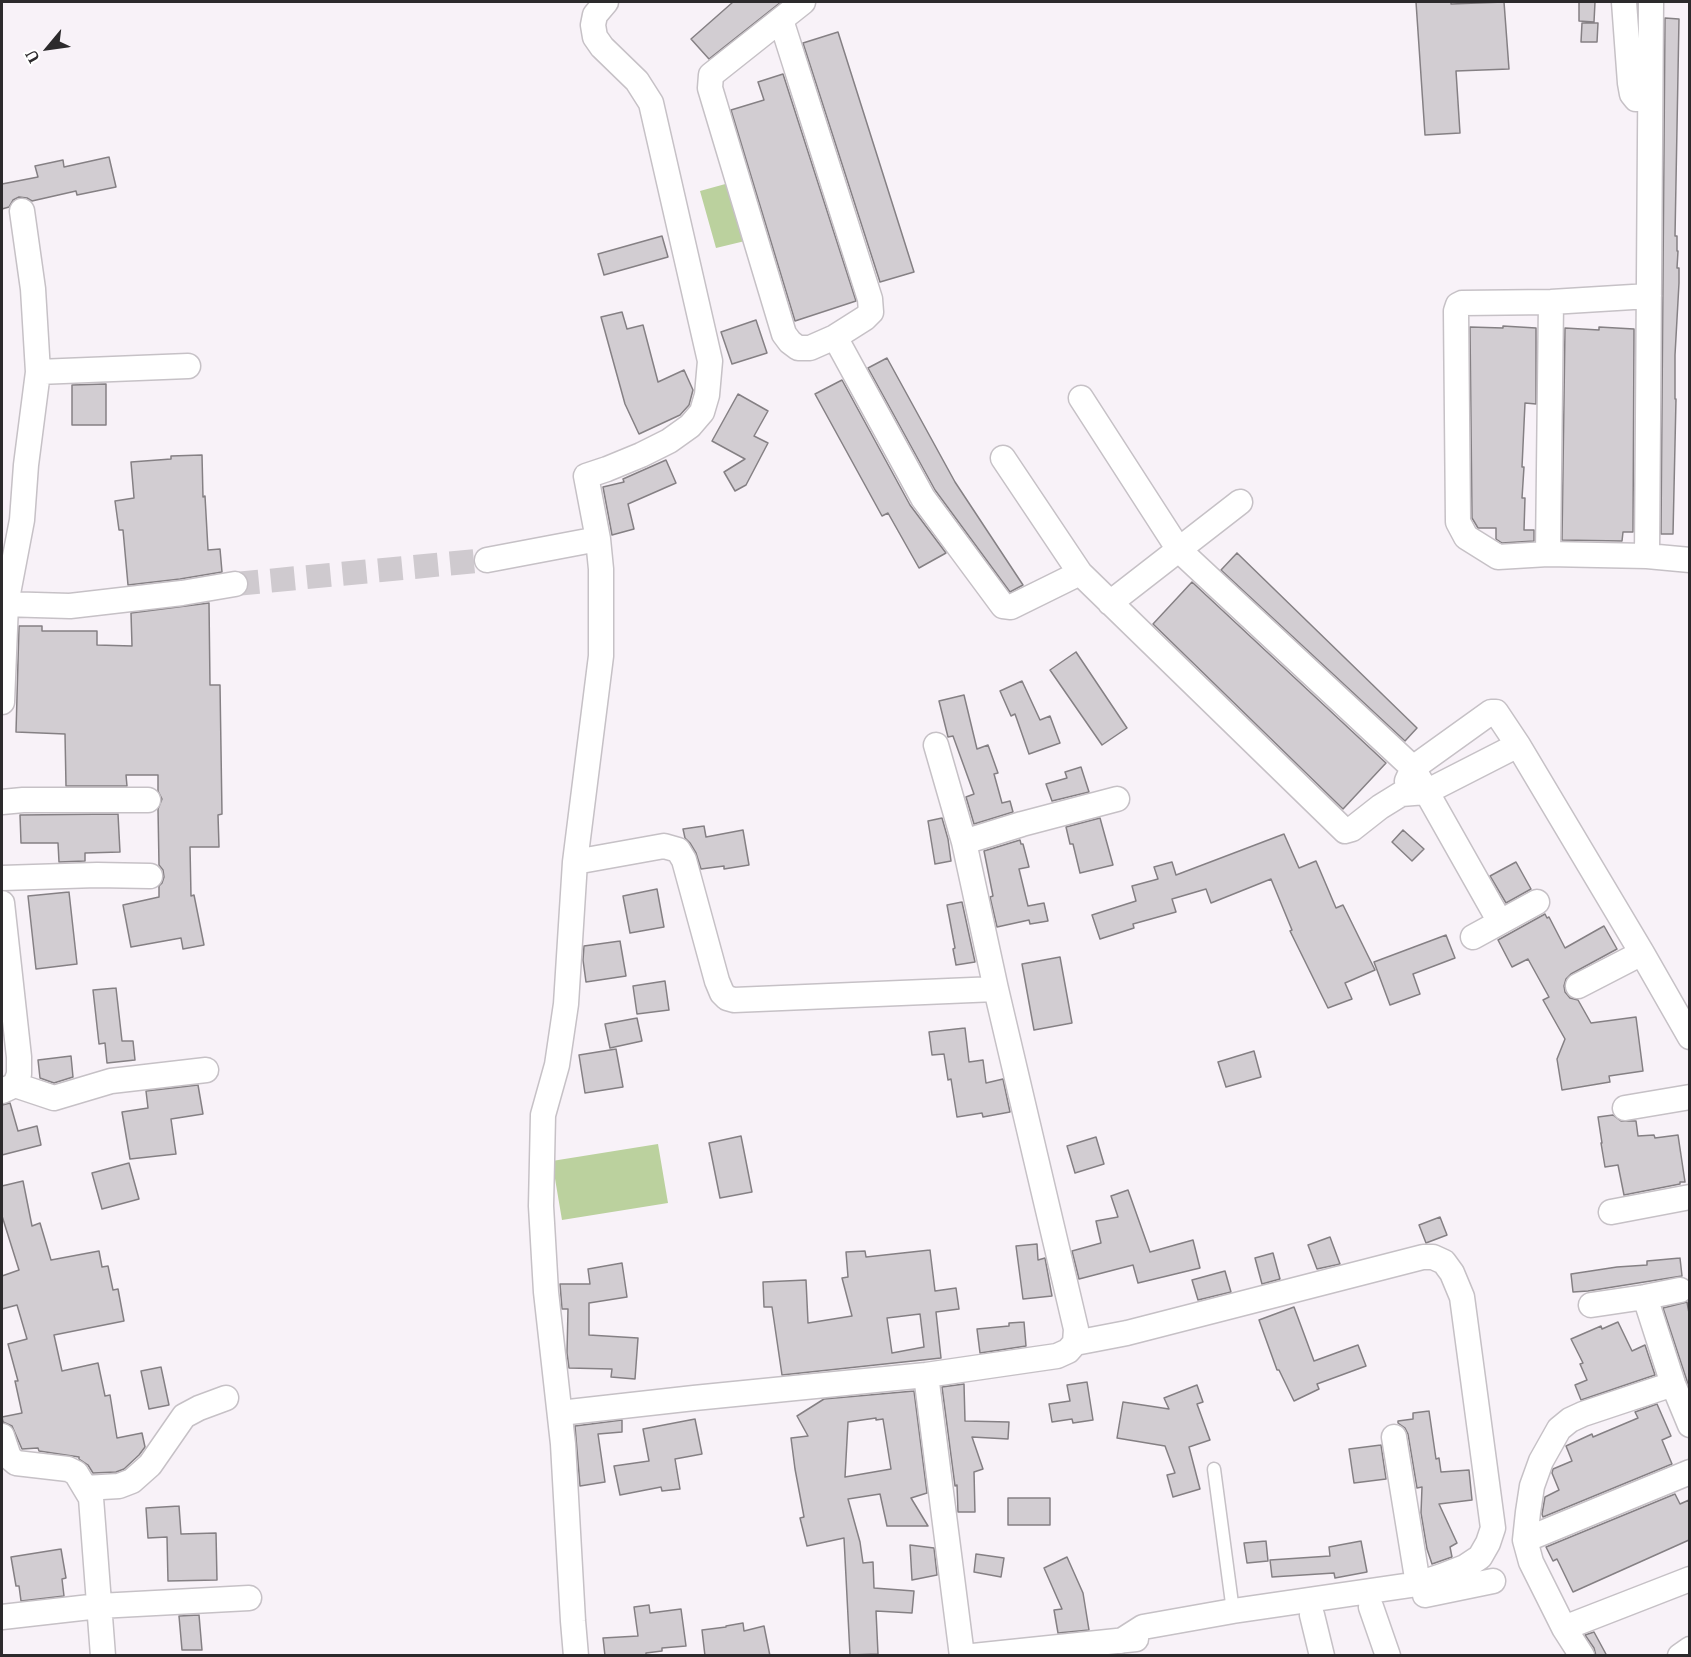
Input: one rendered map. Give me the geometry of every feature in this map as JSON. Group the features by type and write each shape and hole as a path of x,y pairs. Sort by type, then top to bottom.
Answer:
{"street":[{"path":"576,1656 560,1413 546,1292 541,1206 543,1115 557,1065 566,1004 575,862 601,656 598,539 586,476 641,455 669,441 690,426 702,411 707,395 710,361 651,103 637,81 595,38 593,25 595,15 606,2"},
{"path":"781,20 870,299 871,312 865,318 835,337 810,348 798,348 784,334 710,88 711,75 803,2"},
{"path":"1624,2 1632,94 1636,99 1650,97"},
{"path":"1647,556 1651,2"},
{"path":"2,702 4,604 22,520 26,465 38,372 33,289 22,211"},
{"path":"1649,296 1551,302 1462,303 1458,305 1456,311 1458,522 1466,537 1498,557 1548,554 1647,556 1689,560"},
{"path":"1548,554 1551,302"},
{"path":"835,337 923,498 1003,606 1011,607 1080,573"},
{"path":"38,372 188,366"},
{"path":"1081,398 1179,550 1413,768 1500,922"},
{"path":"1003,458 1080,573 1345,831 1352,829 1401,794 1426,792 1518,745"},
{"path":"1110,603 1240,502"},
{"path":"487,560 598,539"},
{"path":"4,604 70,606 182,593 235,584"},
{"path":"1401,794 1413,768 1491,712 1496,712 1642,953 1689,1037"},
{"path":"560,1413 926,1375 1057,1356 1068,1351 1075,1343 1076,1329 963,842 936,745"},
{"path":"963,842 1117,799"},
{"path":"2,802 148,800"},
{"path":"575,862 664,846 678,850 684,860 717,981 727,998 734,1000 996,989"},
{"path":"2,878 150,876"},
{"path":"1473,937 1537,902"},
{"path":"2,903 5,964 19,1058 19,1074 8,1088 54,1098 111,1081 206,1070"},
{"path":"1578,986 1642,953"},
{"path":"1625,1108 1689,1097"},
{"path":"1611,1212 1689,1197"},
{"path":"1075,1343 1127,1334 1423,1257 1433,1257 1444,1262 1452,1273 1462,1297 1493,1528 1480,1557 1465,1567 1418,1584 1233,1611 1143,1627 1121,1641"},
{"path":"1591,1305 1680,1290"},
{"path":"1645,1297 1673,1384 1689,1425"},
{"path":"926,1375 962,1656"},
{"path":"1582,1656 1564,1628 1531,1562 1525,1540 1532,1486 1541,1461 1559,1430 1570,1420 1673,1384"},
{"path":"86,1488 119,1486 132,1481 150,1466 184,1416 226,1398"},
{"path":"2,1436 9,1457 16,1463 68,1469 76,1473 91,1498 103,1656"},
{"path":"1394,1437 1418,1584"},
{"path":"1525,1540 1689,1472"},
{"path":"1564,1628 1689,1579"},
{"path":"973,1656 1121,1641 1371,1607 1493,1581"},
{"path":"2,1617 99,1606 249,1598"},
{"path":"1371,1607 1388,1656"},
{"path":"1312,1615 1322,1656"},
{"path":"1680,1656 1689,1649"}],"lane":[{"path":"1214,1469 1233,1611"}],"green space":[{"path":"729,183 745,241 716,248 700,191"},
{"path":"658,1144 668,1203 562,1220 552,1161"}],"building":[{"path":"733,2 781,2 709,59 691,39"},
{"path":"1416,2 1451,2 1451,4 1504,2 1509,69 1456,71 1460,133 1425,135"},
{"path":"1579,2 1595,2 1594,22 1579,21"},
{"path":"1665,18 1679,19 1675,236 1677,236 1679,283 1675,355 1673,534 1661,534"},
{"path":"1582,23 1598,23 1597,42 1581,42"},
{"path":"838,32 914,272 880,282 803,43"},
{"path":"783,74 856,301 795,321 731,110 764,100 758,82"},
{"path":"109,157 116,187 77,195 76,191 32,201 19,197 13,200 9,207 2,209 2,184 38,177 35,166 63,160 64,167"},
{"path":"662,236 668,257 604,275 598,254"},
{"path":"622,312 627,329 643,325 658,382 684,370 693,390 689,405 680,415 639,434 625,404 601,317"},
{"path":"756,320 767,353 732,364 721,332"},
{"path":"1503,326 1536,328 1536,404 1525,403 1522,467 1524,467 1522,498 1525,498 1524,530 1534,530 1534,541 1502,543 1496,539 1496,528 1478,528 1472,518 1470,327 1503,328"},
{"path":"1599,327 1634,329 1633,532 1623,532 1622,541 1562,540 1565,328 1599,330"},
{"path":"887,358 955,482 1023,585 1010,592 935,490 868,368"},
{"path":"842,380 910,505 946,553 919,568 888,513 882,516 815,394"},
{"path":"106,384 106,425 72,425 72,385"},
{"path":"738,394 768,411 754,436 768,443 746,485 735,491 724,472 745,459 712,441"},
{"path":"202,455 208,550 220,549 222,572 128,585 123,530 119,530 115,501 134,498 131,462 171,459 171,456"},
{"path":"666,460 676,483 628,504 634,529 612,535 603,487 624,482 623,479"},
{"path":"1237,553 1417,728 1405,741 1221,570"},
{"path":"1192,582 1386,763 1343,809 1153,624"},
{"path":"209,603 210,685 220,685 222,814 218,815 219,847 190,847 191,896 194,895 204,945 183,949 181,938 131,947 123,905 159,897 159,886 164,877 159,865 158,809 162,799 158,791 158,775 126,775 127,786 66,786 65,734 16,732 19,626 42,626 42,631 97,631 97,645 132,646 131,613"},
{"path":"1076,652 1127,728 1102,745 1050,670"},
{"path":"1022,681 1040,720 1050,716 1060,743 1029,754 1015,714 1011,716 1000,691"},
{"path":"964,695 977,749 988,745 998,773 994,774 1002,803 1010,801 1013,812 974,824 966,797 974,794 953,736 948,737 939,701"},
{"path":"1081,767 1089,792 1052,801 1046,784 1067,778 1065,772"},
{"path":"118,814 120,852 85,853 85,861 59,862 58,843 21,843 20,815"},
{"path":"942,818 951,861 935,864 928,821"},
{"path":"1100,818 1113,865 1080,873 1066,827"},
{"path":"704,826 706,837 743,830 749,865 724,869 724,866 701,869 696,853 685,838 683,829"},
{"path":"1403,830 1424,849 1412,861 1392,842"},
{"path":"1284,834 1299,868 1316,861 1336,908 1343,905 1375,970 1345,983 1352,999 1328,1008 1290,931 1292,930 1271,879 1211,903 1206,889 1172,899 1176,912 1133,924 1134,928 1100,939 1092,915 1136,901 1132,886 1158,879 1154,867 1172,862 1176,875"},
{"path":"1020,840 1029,867 1019,869 1028,906 1044,903 1048,921 1030,924 1029,920 997,927 990,897 993,896 984,851"},
{"path":"1516,862 1531,889 1506,903 1490,876"},
{"path":"657,889 664,927 630,933 623,896"},
{"path":"69,892 77,964 36,969 28,896"},
{"path":"962,902 975,962 956,965 947,905"},
{"path":"1545,914 1547,918 1549,917 1565,948 1604,926 1617,949 1571,974 1566,979 1565,992 1570,998 1578,1000 1591,1023 1636,1017 1643,1071 1609,1076 1610,1082 1562,1090 1557,1059 1565,1039 1543,1000 1549,997 1528,959 1512,967 1498,940"},
{"path":"1446,935 1455,958 1413,974 1420,994 1390,1005 1374,962"},
{"path":"620,941 626,976 586,982 584,946"},
{"path":"1060,957 1072,1023 1034,1030 1022,964"},
{"path":"665,981 669,1010 637,1014 633,986"},
{"path":"116,988 122,1041 133,1041 135,1060 107,1063 105,1043 99,1044 93,990"},
{"path":"637,1018 642,1041 610,1048 605,1024"},
{"path":"965,1028 969,1062 983,1060 986,1083 1003,1079 1010,1112 983,1117 982,1113 957,1117 951,1079 948,1080 944,1054 932,1055 929,1032"},
{"path":"616,1049 623,1087 585,1093 579,1055"},
{"path":"1254,1051 1261,1077 1226,1087 1218,1062"},
{"path":"71,1056 73,1077 54,1083 40,1078 38,1060"},
{"path":"198,1085 203,1114 171,1119 176,1154 130,1159 122,1112 148,1108 146,1091"},
{"path":"10,1103 18,1131 37,1126 41,1145 2,1155 2,1105"},
{"path":"1613,1115 1621,1121 1636,1121 1638,1136 1654,1135 1655,1138 1678,1135 1685,1182 1624,1195 1618,1165 1605,1167 1601,1143 1598,1117"},
{"path":"741,1136 752,1192 720,1198 709,1143"},
{"path":"1096,1137 1104,1164 1075,1173 1067,1146"},
{"path":"129,1163 139,1199 102,1209 92,1173"},
{"path":"23,1181 32,1226 40,1223 51,1260 99,1251 102,1267 108,1266 113,1290 118,1289 124,1321 54,1335 62,1371 98,1363 105,1396 110,1395 117,1438 142,1433 145,1447 124,1469 116,1472 93,1473 79,1457 39,1451 38,1448 22,1449 12,1426 3,1422 2,1417 22,1413 15,1381 18,1381 8,1344 27,1339 17,1305 2,1309 2,1276 19,1270 2,1216 2,1186"},
{"path":"1128,1190 1150,1252 1193,1240 1200,1268 1138,1283 1133,1265 1079,1279 1072,1251 1101,1243 1096,1221 1118,1217 1111,1196"},
{"path":"1440,1217 1447,1235 1426,1243 1419,1225"},
{"path":"1330,1237 1340,1264 1317,1269 1308,1245"},
{"path":"1037,1244 1038,1260 1045,1258 1052,1296 1023,1299 1016,1246"},
{"path":"930,1250 935,1291 956,1288 959,1309 936,1312 941,1358 782,1375 772,1307 764,1307 763,1282 806,1280 808,1323 852,1316 842,1278 848,1277 846,1252 865,1251 866,1257","holes":["920,1314 924,1347 892,1353 887,1318"]},
{"path":"1273,1253 1280,1279 1262,1284 1255,1258"},
{"path":"1680,1258 1682,1276 1573,1292 1571,1274 1647,1265 1647,1261"},
{"path":"622,1263 627,1297 589,1303 589,1335 638,1338 635,1379 611,1377 612,1369 569,1368 568,1309 562,1309 560,1284 590,1284 588,1269"},
{"path":"1225,1271 1231,1292 1198,1300 1192,1280"},
{"path":"1687,1302 1689,1313 1689,1387 1663,1308"},
{"path":"1294,1307 1314,1361 1358,1345 1366,1366 1317,1384 1319,1389 1294,1401 1277,1370 1259,1320"},
{"path":"1024,1322 1026,1346 980,1353 977,1329"},
{"path":"1618,1322 1632,1351 1645,1345 1655,1375 1581,1400 1575,1385 1587,1380 1580,1364 1583,1363 1571,1339 1601,1326 1602,1329"},
{"path":"161,1367 169,1405 149,1409 141,1371"},
{"path":"1087,1382 1093,1420 1073,1423 1072,1419 1052,1422 1049,1404 1070,1401 1067,1385"},
{"path":"964,1384 965,1421 1009,1422 1008,1439 972,1437 983,1469 974,1472 975,1512 958,1512 957,1485 955,1486 942,1387"},
{"path":"1197,1385 1203,1402 1197,1404 1210,1440 1189,1447 1200,1489 1173,1497 1167,1475 1175,1473 1165,1446 1117,1438 1123,1402 1169,1409 1164,1398"},
{"path":"914,1391 927,1493 911,1498 928,1526 887,1526 880,1494 848,1499 860,1542 863,1563 873,1562 874,1588 914,1591 912,1613 876,1611 878,1654 850,1655 844,1538 807,1546 800,1518 804,1517 791,1438 808,1436 797,1416 824,1399","holes":["876,1418 876,1420 883,1419 891,1469 845,1477 848,1422"]},
{"path":"1657,1404 1671,1436 1662,1440 1672,1464 1543,1517 1545,1497 1559,1490 1552,1473 1553,1469 1572,1461 1566,1446 1638,1418 1635,1412"},
{"path":"1429,1411 1436,1459 1439,1458 1441,1472 1469,1470 1472,1500 1439,1504 1457,1543 1450,1547 1452,1557 1432,1564 1421,1513 1422,1487 1417,1488 1408,1434 1405,1428 1398,1423 1398,1421 1413,1419 1413,1413"},
{"path":"695,1419 702,1454 675,1459 680,1489 662,1491 661,1487 620,1495 614,1466 649,1461 643,1429"},
{"path":"622,1420 622,1432 598,1434 605,1482 580,1486 575,1426"},
{"path":"1381,1445 1386,1479 1354,1483 1349,1449"},
{"path":"1675,1494 1680,1504 1689,1500 1689,1540 1573,1592 1557,1559 1553,1561 1546,1547"},
{"path":"1008,1498 1050,1498 1050,1525 1008,1525"},
{"path":"179,1506 181,1534 216,1533 217,1580 168,1581 167,1537 148,1538 146,1508"},
{"path":"1266,1541 1268,1561 1247,1563 1244,1543"},
{"path":"1361,1541 1367,1572 1335,1578 1334,1573 1272,1577 1270,1560 1330,1556 1329,1547"},
{"path":"910,1545 934,1548 937,1575 912,1580"},
{"path":"61,1549 66,1578 62,1579 64,1596 21,1601 11,1557"},
{"path":"976,1554 1004,1558 1001,1577 974,1572"},
{"path":"1067,1557 1083,1593 1089,1630 1058,1633 1054,1610 1062,1609 1044,1568"},
{"path":"649,1605 650,1613 681,1609 686,1646 662,1648 662,1651 646,1653 646,1656 605,1656 603,1638 638,1636 634,1607"},
{"path":"199,1615 202,1650 182,1650 179,1616"},
{"path":"743,1623 744,1631 764,1626 770,1656 705,1656 702,1630"},
{"path":"1594,1632 1607,1656 1596,1656 1594,1648 1585,1635"}],"tunnel":[{"path":"235,584 487,560"}]}
